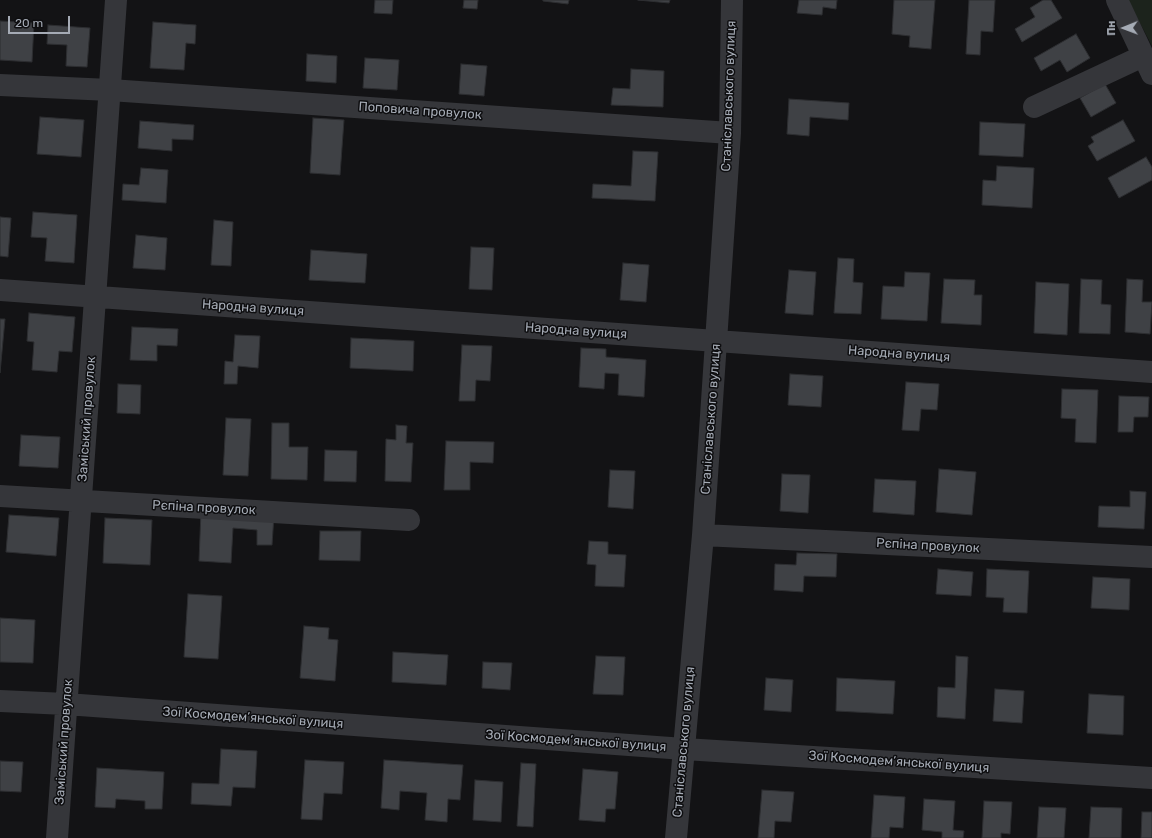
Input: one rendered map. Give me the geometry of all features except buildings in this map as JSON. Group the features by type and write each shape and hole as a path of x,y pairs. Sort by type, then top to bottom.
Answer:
{"street":[{"name":"Заміський провулок","path":"57,838 116,0"},
{"name":"Станіславського вулиця","path":"676,838 703,535 730,133 732,0"},
{"path":"1034,107 1148,65 1117,0"},
{"name":"Поповича провулок","path":"0,85 110,90 730,133"},
{"name":"Народна вулиця","path":"0,290 1152,372"},
{"name":"Рєпіна провулок","path":"0,496 409,520"},
{"name":"Рєпіна провулок","path":"703,535 1152,557"},
{"name":"Зої Космодем’янської вулиця","path":"0,701 66,704 684,749 1152,778"}],"shaded area":[{"path":"1128,0 1152,0 1152,46"}]}
